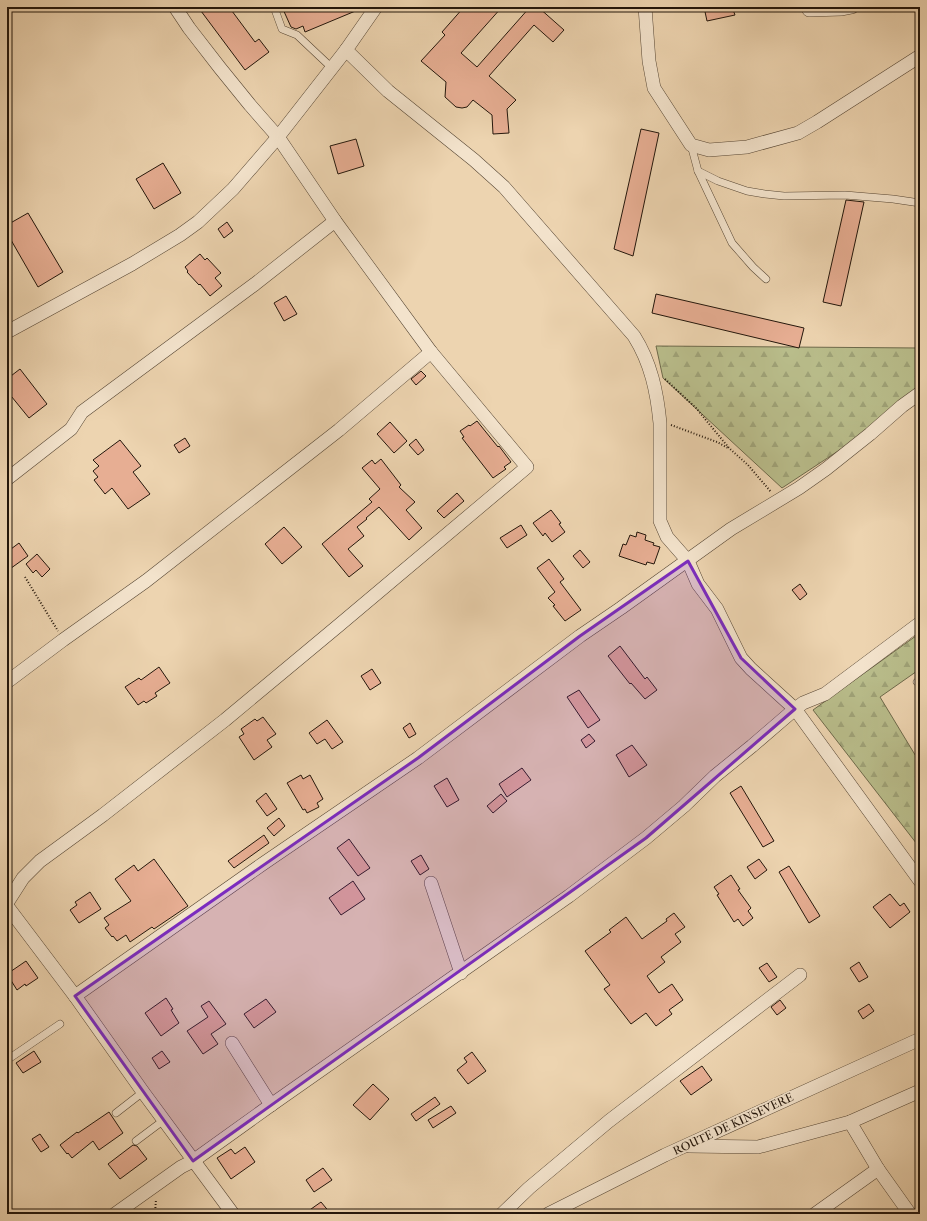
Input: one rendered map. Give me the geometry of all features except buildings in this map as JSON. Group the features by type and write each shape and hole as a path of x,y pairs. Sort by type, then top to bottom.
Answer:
{"street":[{"path":"175,7 189,28 220,68 278,137 335,221 430,352 527,467 344,622 225,720 103,815 40,861 23,878 8,898 143,1092 233,1214"},
{"path":"7,332 132,264 180,235 198,222 233,189 278,137 346,50 376,7"},
{"path":"645,7 649,61 654,88 691,145 709,150 747,146 798,134 920,56"},
{"path":"809,10 842,9 852,7"},
{"path":"346,50 388,91 474,160 510,193 640,344 655,387 660,423 660,521 667,536 688,561 698,584 720,614 741,658 751,669 795,708 920,881"},
{"path":"7,479 71,429 82,412 255,284 335,221"},
{"path":"8,681 146,581 190,547 339,430 430,352"},
{"path":"75,996 257,867 418,758 580,636 688,561 731,529 799,488 826,469 902,406 920,393"},
{"path":"115,1214 181,1167 194,1161 271,1105 570,896 646,838 684,806 715,776 795,708 803,703 826,694 920,623"},
{"path":"432,883 461,972"},
{"path":"502,1214 609,1121 800,975"},
{"name":"ROUTE DE KINSEVERE","path":"548,1214 685,1146 920,1038"},
{"path":"232,1043 271,1105"},
{"path":"685,1146 758,1147 850,1122 920,1091"},
{"path":"850,1122 878,1169 910,1214"},
{"path":"814,1214 878,1169"}],"lane":[{"path":"274,7 282,29 296,35 332,68"},
{"path":"691,145 698,171 732,243 753,267 766,279"},
{"path":"698,171 747,191 765,194 784,196 845,195 920,203"},
{"path":"7,1060 60,1024"},
{"path":"116,1113 143,1092"},
{"path":"136,1141 164,1120"}],"path":[{"path":"651,372 668,381 686,397 729,448 748,465 778,500"},
{"path":"660,423 685,429 729,448"},
{"path":"25,577 63,640"}],"highlighted area":[{"path":"688,561 741,658 795,709 646,838 193,1161 75,996 418,758 580,636"}],"green space":[{"path":"656,346 920,348 920,397 782,488 663,378"},
{"path":"920,633 920,669 880,697 920,763 920,848 813,710"}]}
